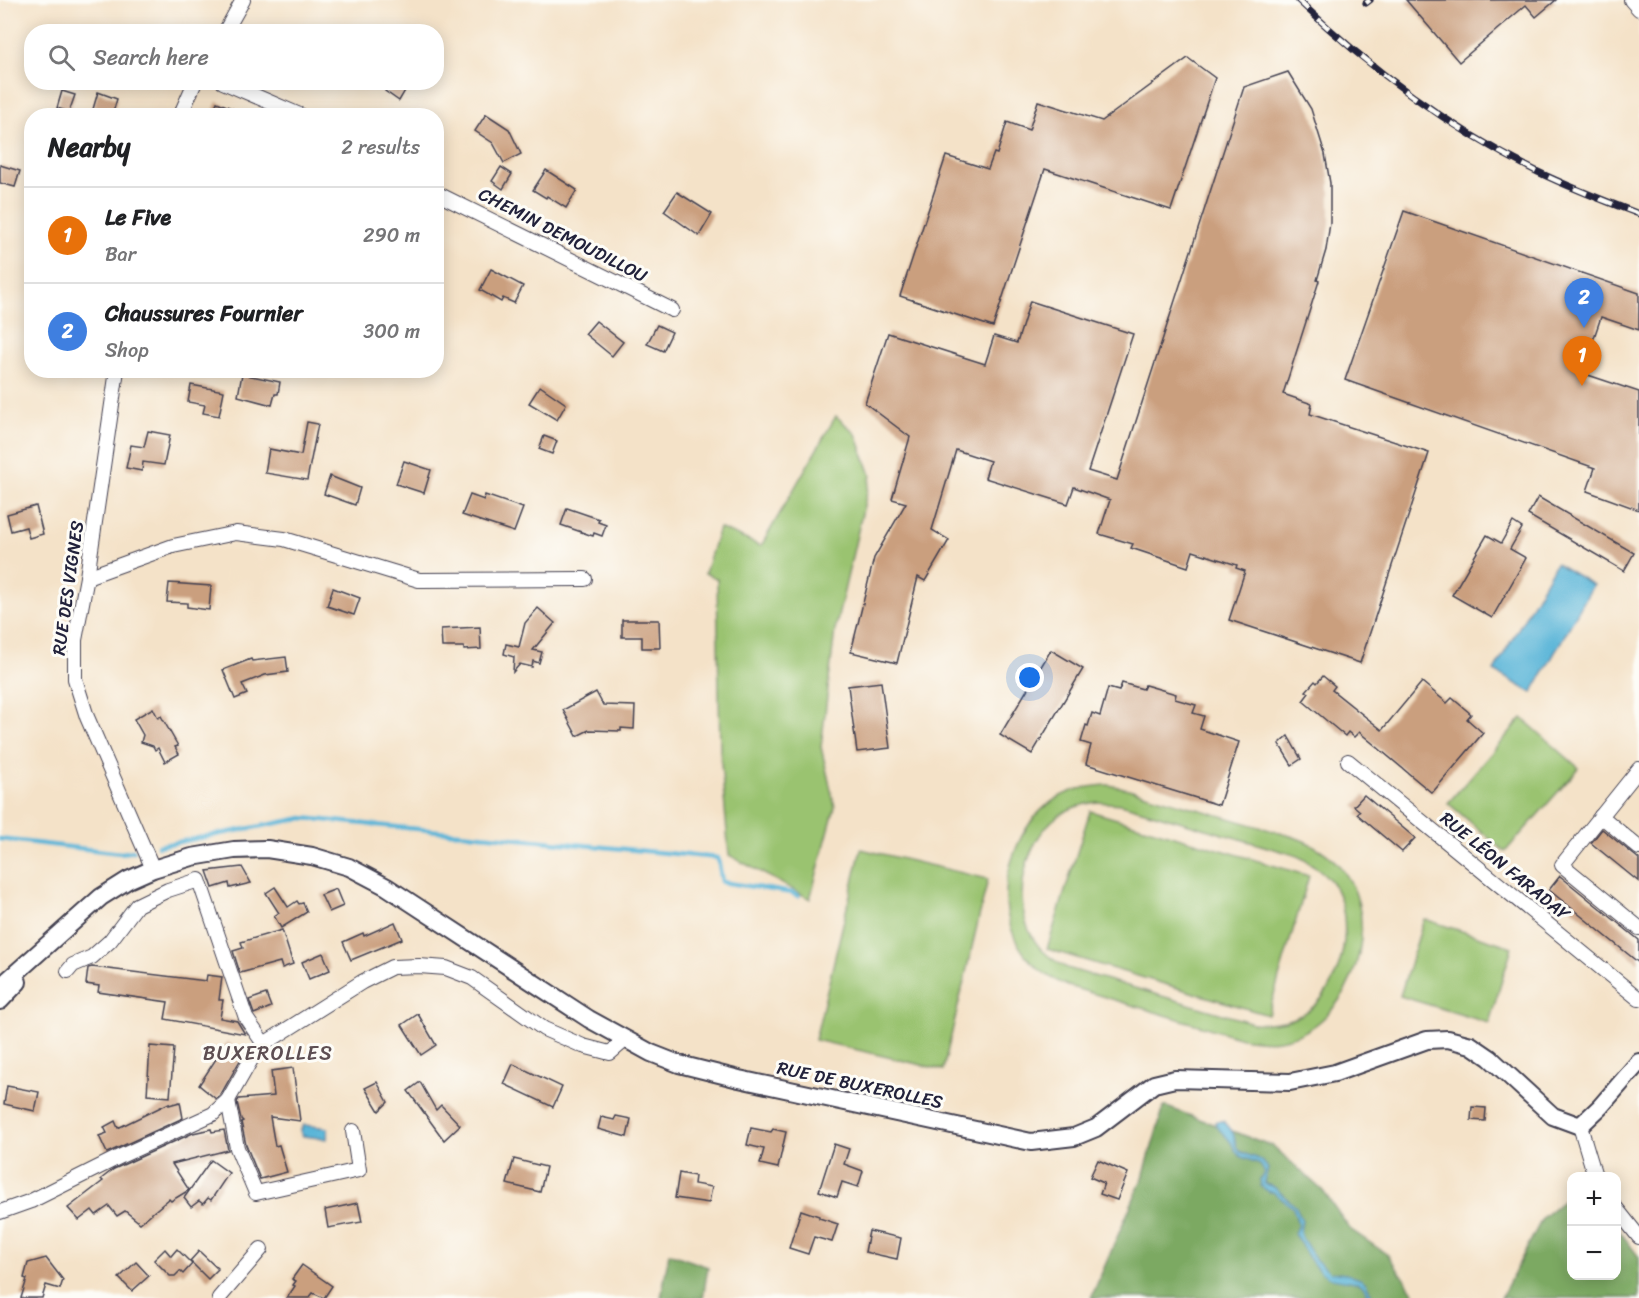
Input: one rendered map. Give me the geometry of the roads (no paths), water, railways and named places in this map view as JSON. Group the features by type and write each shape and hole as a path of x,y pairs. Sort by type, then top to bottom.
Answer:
{"street":[{"path":"230,24 243,0"},
{"path":"1631,0 1639,9"},
{"path":"184,108 191,90"},
{"path":"242,90 283,108"},
{"name":"CHEMIN DEMOUDILLOU","path":"444,197 672,310"},
{"name":"RUE DES VIGNES","path":"116,378 87,578 75,640 75,679 87,717 153,868"},
{"path":"87,578 173,546 236,533 284,539 419,580 585,579"},
{"name":"RUE LÉON FARADAY","path":"1348,761 1639,999"},
{"path":"1639,769 1562,865 1639,928"},
{"path":"1601,816 1639,848"},
{"name":"RUE DE BUXEROLLES","path":"0,987 101,897 128,880 153,868 192,857 234,850 267,849 312,856 349,867 387,886 589,1019 651,1053 689,1067 739,1079 1031,1142 1074,1137 1096,1128 1154,1084 1175,1078 1290,1082 1335,1073 1427,1040 1448,1039 1471,1045 1490,1058 1552,1116 1580,1126"},
{"path":"68,971 73,965 92,957 110,942 137,905 199,880 246,1018 264,1044"},
{"name":"RUE DE BUXEROLLES","path":"0,1001 68,925"},
{"path":"0,1212 31,1201 213,1114 228,1100 252,1058 264,1044 362,982 392,968 419,966 446,968 472,978 544,1029 583,1046 610,1053 625,1040"},
{"path":"1594,1172 1580,1126 1600,1107 1639,1062"},
{"path":"228,1100 237,1148 256,1193 359,1170 353,1131"},
{"path":"1621,1213 1639,1237"},
{"path":"219,1298 261,1249"}],"water":[{"path":"1556,563 1593,585 1532,693 1494,671"},
{"path":"1224,1121 1230,1128 1238,1149 1265,1164 1268,1169 1265,1184 1274,1187 1296,1207 1302,1220 1300,1232 1302,1238 1316,1260 1329,1272 1346,1274 1366,1283 1373,1298 1369,1298 1367,1291 1358,1283 1332,1278 1316,1267 1294,1234 1298,1224 1293,1208 1273,1192 1261,1186 1260,1179 1264,1173 1260,1165 1245,1159 1235,1151 1230,1141 1218,1128 1215,1122"},
{"path":"304,1125 328,1128 327,1139 303,1136 300,1131"}],"waterway":[{"path":"158,846 303,818 718,858 722,882 792,893 798,896"},
{"path":"0,839 121,853 134,851"},
{"path":"1321,1269 1331,1275 1350,1278"}],"railway":[{"path":"1298,0 1382,73 1473,136 1550,178 1639,214"},
{"path":"1366,3 1370,0"}],"place":[{"name":"Chaussures Fournier","path":"1584,328"},
{"name":"Le Five","path":"1582,386"}],"district":[{"name":"BUXEROLLES","path":"268,1053"}]}
